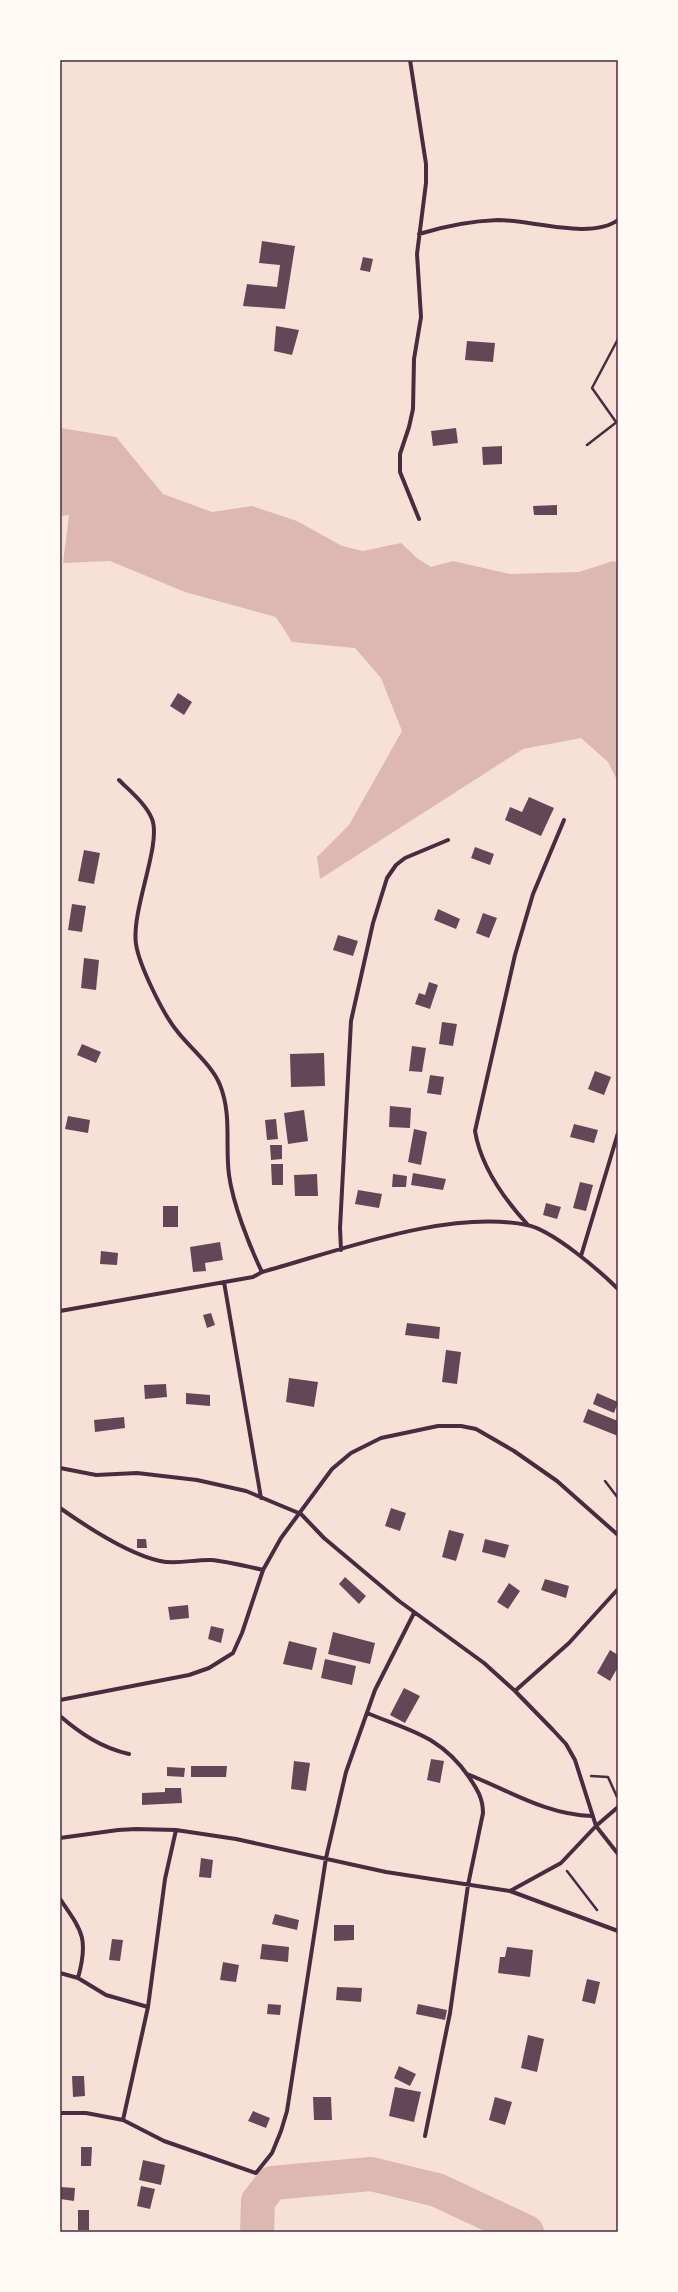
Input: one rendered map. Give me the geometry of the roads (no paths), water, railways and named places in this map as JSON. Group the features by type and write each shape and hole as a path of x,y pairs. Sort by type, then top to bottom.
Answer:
{"street":[{"path":"410,60 426,164 424,205 419,234 417,277 421,317 414,359 413,409 400,454 400,472 419,519"},
{"path":"419,234 461,223 483,221 521,221 569,228 610,226 618,220"},
{"path":"119,780 147,809 153,821 153,842 135,926 136,945 145,971 168,1019 219,1084 228,1116 229,1174 252,1251 262,1272"},
{"path":"564,820 533,894 515,955 475,1131 478,1148 486,1164 512,1207 528,1225 581,1256 618,1289"},
{"path":"341,1250 340,1228 351,1020 373,923 387,878 396,865 405,858 448,840"},
{"path":"581,1256 618,1133"},
{"path":"60,1311 252,1277 262,1272 396,1235 459,1223 496,1222 528,1225"},
{"path":"224,1282 261,1498"},
{"path":"60,1699 174,1678 209,1668 233,1653 242,1633 263,1570 281,1538 301,1514 332,1469 351,1453 381,1438 438,1426 460,1426 476,1429 557,1481 582,1501 618,1535"},
{"path":"60,1468 96,1474 137,1473 167,1475 246,1491 301,1514 324,1538 414,1613 478,1658 515,1691 566,1744 581,1775 596,1826 618,1854"},
{"path":"60,1508 84,1524 135,1553 160,1562 177,1563 211,1560 263,1570"},
{"path":"515,1691 569,1643 618,1589"},
{"path":"60,2113 86,2113 123,2120 164,2141 256,2172 272,2153 281,2131 294,2072 326,1858 346,1772 367,1713 387,1665 414,1613"},
{"path":"367,1713 415,1731 446,1750 458,1761 483,1802 483,1813 468,1885 450,2013 425,2136"},
{"path":"60,1716 99,1744 114,1751 129,1754"},
{"path":"467,1774 535,1804 574,1816 592,1816"},
{"path":"510,1891 561,1863 596,1826 618,1807"},
{"path":"60,1838 118,1830 176,1830 270,1845 386,1872 510,1891 618,1931"},
{"path":"123,2120 148,2007 165,1879 176,1830"},
{"path":"60,1899 84,1940 84,1951 78,1978"},
{"path":"60,1973 78,1978 106,1995 148,2007"}],"waterway":[{"path":"257,2232 258,2201 272,2183 371,2174 437,2190 527,2232"}]}
